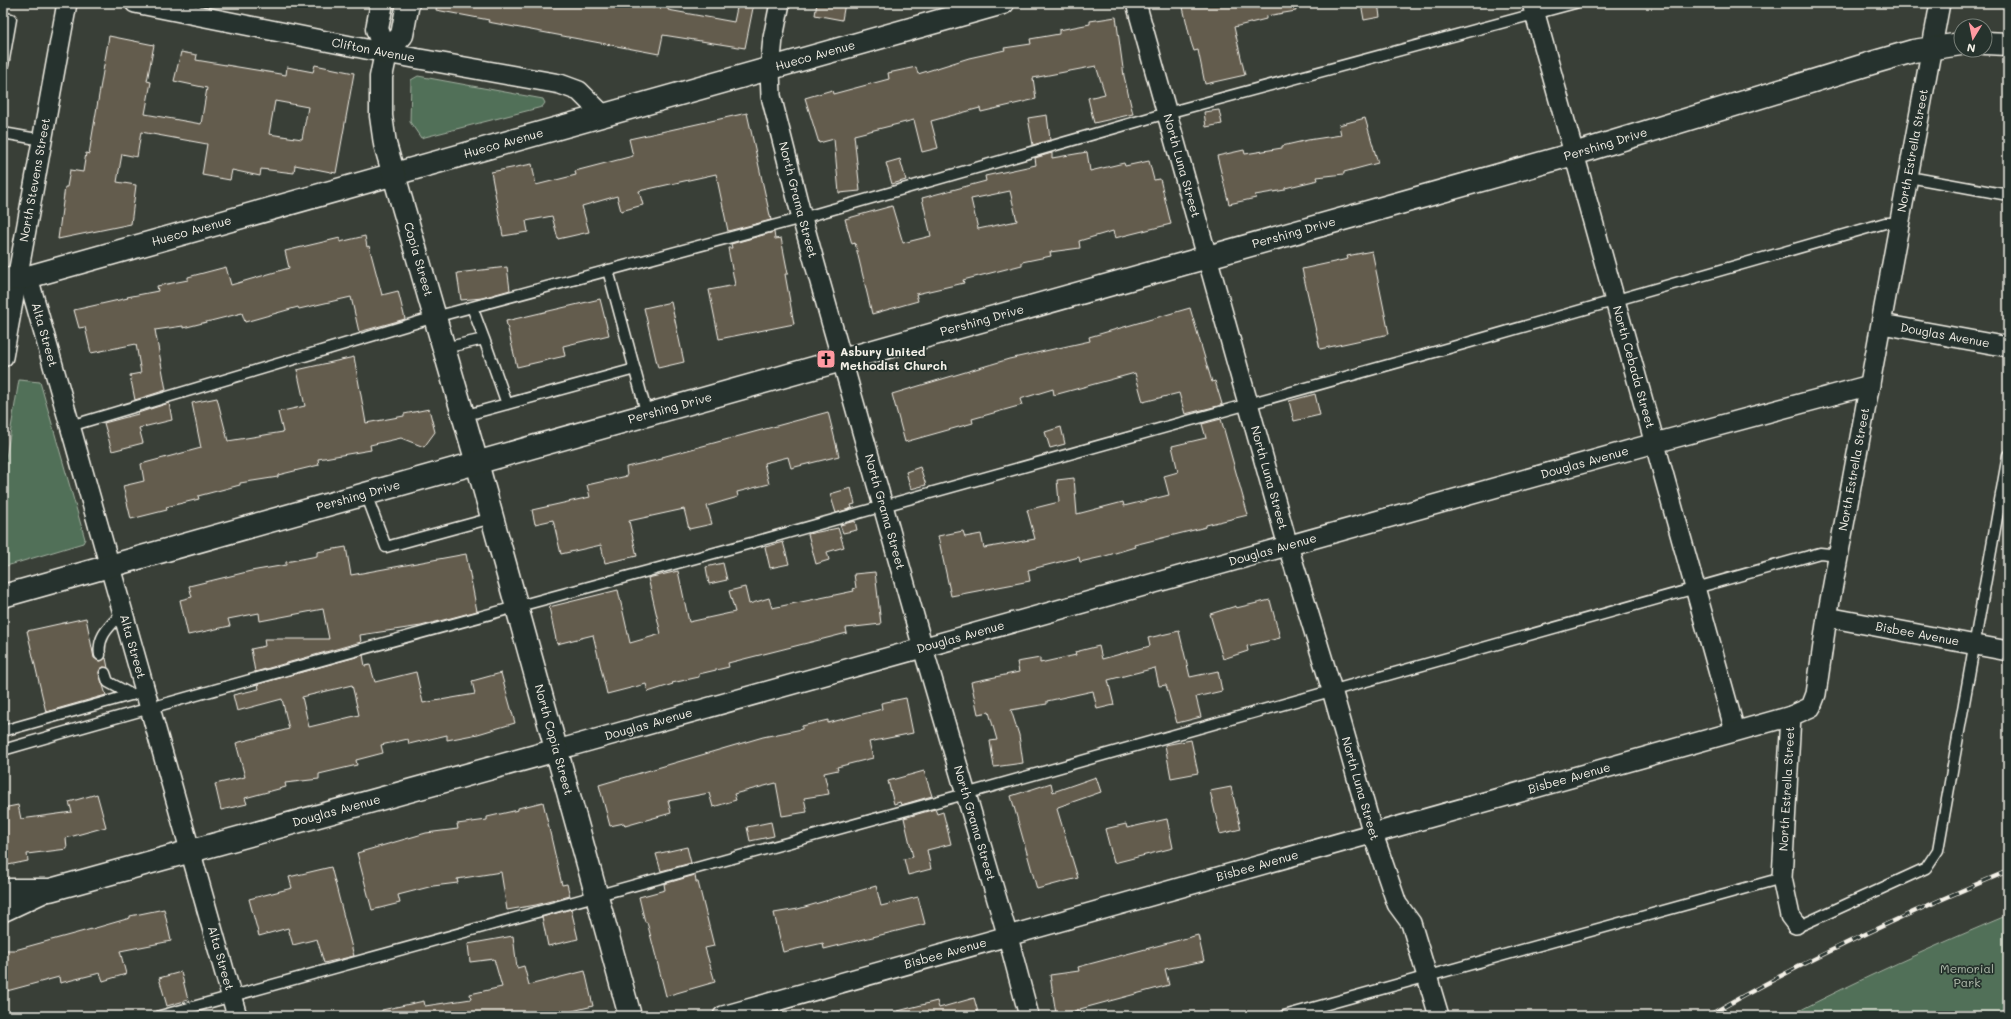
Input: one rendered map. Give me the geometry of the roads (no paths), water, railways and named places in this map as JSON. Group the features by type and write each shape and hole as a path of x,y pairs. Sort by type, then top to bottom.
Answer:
{"main road":[{"path":"382,3 377,29 386,53 402,35 408,3"},
{"name":"Hueco Avenue","path":"16,279 1003,3"},
{"path":"1993,43 2008,44"},
{"name":"Pershing Drive","path":"3,596 1574,154 1875,62 1932,48 1953,45"},
{"name":"Copia Street","path":"386,53 381,78 381,116 385,144 477,463"},
{"name":"North Copia Street","path":"477,463 630,1016"},
{"name":"Douglas Avenue","path":"3,890 50,890 556,750"}],"street":[{"name":"North Stevens Street","path":"3,357 16,279 68,3"},
{"name":"Clifton Avenue","path":"135,3 386,53 560,84 579,91 603,115"},
{"name":"North Grama Street","path":"780,3 773,38 770,69 771,96 802,218 923,648 1008,937 1028,1016"},
{"name":"North Luna Street","path":"1136,3 1288,546 1332,690 1373,834 1397,904 1411,923 1439,1016"},
{"name":"North Estrella Street","path":"1796,924 1790,916 1782,878 1791,716 1811,707 1816,694 1827,617 1940,3"},
{"name":"North Cebada Street","path":"1533,9 1735,731"},
{"name":"Alta Street","path":"16,279 70,426 122,613 142,698 191,852 237,1016"},
{"name":"Douglas Avenue","path":"1882,324 2008,347"},
{"name":"Douglas Avenue","path":"556,750 1655,443 1870,385"},
{"name":"Bisbee Avenue","path":"1827,617 2008,651"},
{"name":"Bisbee Avenue","path":"723,1016 1791,716"},
{"name":"Douglas Avenue","path":"3,912 50,890"}],"lane":[{"path":"70,426 435,317 802,218 1533,9 1575,3"},
{"path":"3,18 11,20 3,65"},
{"path":"3,133 43,140"},
{"path":"1908,177 2008,195"},
{"path":"3,731 517,607 1615,302 1885,223 1900,223"},
{"path":"608,270 647,415"},
{"path":"472,307 507,404"},
{"path":"444,348 484,339"},
{"path":"463,416 635,369"},
{"path":"1796,924 1804,924 1926,868 1938,850 1973,644 2004,498 2008,455"},
{"path":"366,494 386,547 492,518"},
{"path":"160,1016 965,794 1820,553 1839,555"},
{"path":"100,655 100,641 106,630 122,613"},
{"path":"104,673 108,682 142,698"},
{"path":"3,750 142,698"},
{"path":"1284,1016 1782,878"}],"railway":[{"path":"1708,1016 1744,995 1855,939 2008,871"}],"place":[{"name":"Asbury United Methodist Church","path":"826,359"}],"park label":[{"name":"Memorial Park","path":"1967,976"}]}
